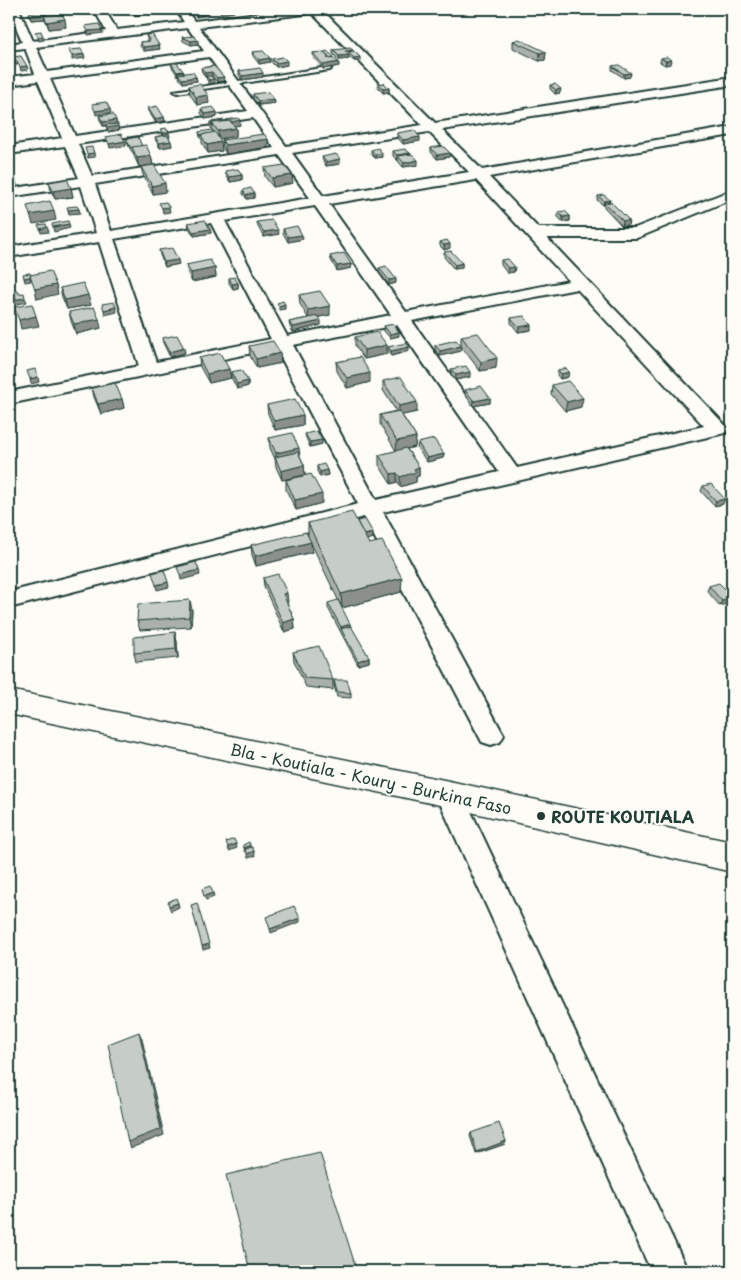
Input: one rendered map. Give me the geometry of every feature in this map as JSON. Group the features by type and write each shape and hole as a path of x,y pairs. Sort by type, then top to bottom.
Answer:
{"main road":[{"name":"Bla - Koutiala - Koury - Burkina Faso","path":"9,702 449,794 732,856"}],"street":[{"path":"14,9 87,181 149,369"},
{"path":"99,9 113,33"},
{"path":"179,9 282,150 512,476"},
{"path":"9,47 190,24 253,12 315,9 535,233 718,429 370,508 9,600"},
{"path":"9,82 212,53"},
{"path":"9,193 732,80"},
{"path":"9,150 255,114"},
{"path":"9,252 319,202 732,131"},
{"path":"535,233 637,233 732,194"},
{"path":"216,218 491,735"},
{"path":"9,398 582,283"},
{"path":"449,794 670,1271"}],"lane":[{"path":"177,91 328,69"}],"building":[{"path":"192,9 206,9 209,11 196,13"},
{"path":"131,10 143,11 133,13"},
{"path":"45,11 46,15 30,16 29,13"},
{"path":"62,14 65,19 47,22 44,16"},
{"path":"99,24 102,30 88,31 85,26"},
{"path":"41,31 43,36 38,37 35,32"},
{"path":"152,34 159,45 143,47 140,42 150,41 146,35"},
{"path":"194,36 198,40 191,41 182,37"},
{"path":"519,39 546,52 540,53 513,41"},
{"path":"350,48 353,50 345,51 349,55 339,56 333,50"},
{"path":"81,49 84,54 72,56 68,50"},
{"path":"263,51 270,58 259,60 252,52"},
{"path":"327,51 334,57 331,58 324,52"},
{"path":"354,51 360,57 354,58 348,52"},
{"path":"323,52 329,58 327,58 335,59 339,62 323,65 313,53"},
{"path":"21,56 27,66 20,67 12,57"},
{"path":"283,57 287,61 276,63 272,59"},
{"path":"667,57 671,60 666,61 661,58"},
{"path":"171,63 177,63 183,71 177,72"},
{"path":"619,65 631,73 624,74 612,66"},
{"path":"214,66 224,77 217,78 212,72 205,73 201,68"},
{"path":"260,68 263,73 242,76 239,71"},
{"path":"193,72 196,77 182,79 178,74"},
{"path":"206,76 211,76 214,79 209,80"},
{"path":"384,83 389,88 383,89 378,84"},
{"path":"200,84 208,95 196,97 189,86"},
{"path":"555,84 561,89 556,90 550,85"},
{"path":"268,92 274,99 258,101 253,94"},
{"path":"106,102 110,109 95,111 92,104"},
{"path":"157,106 164,117 155,119 148,108"},
{"path":"213,107 217,112 205,114 201,109"},
{"path":"113,114 116,120 103,122 99,116"},
{"path":"238,118 240,120 232,122 226,120"},
{"path":"224,120 212,123 213,127 210,122"},
{"path":"230,121 236,128 218,131 212,123"},
{"path":"118,124 118,126 107,128 106,125"},
{"path":"166,128 169,133 163,133 161,129"},
{"path":"212,130 214,133 201,136 199,132"},
{"path":"414,130 420,137 403,140 397,133"},
{"path":"215,132 221,142 207,145 201,135"},
{"path":"121,134 125,141 109,144 106,137"},
{"path":"264,134 268,139 225,145 222,140"},
{"path":"167,135 171,141 159,143 155,137"},
{"path":"138,137 142,146 131,148 126,139"},
{"path":"146,145 151,156 137,158 132,147"},
{"path":"443,146 450,153 437,155 431,148"},
{"path":"92,147 94,153 87,154 85,148"},
{"path":"378,148 382,153 375,154 371,150"},
{"path":"405,149 410,153 397,155 393,151"},
{"path":"336,154 340,159 326,162 322,157"},
{"path":"412,154 418,160 404,163 398,156"},
{"path":"154,165 165,183 152,186 141,167"},
{"path":"284,165 292,175 272,178 264,168"},
{"path":"238,169 242,175 229,177 225,171"},
{"path":"13,175 16,181 9,182 9,176"},
{"path":"67,179 71,188 53,191 49,182"},
{"path":"251,188 254,193 246,195 243,190"},
{"path":"604,195 610,200 604,201 598,196"},
{"path":"50,201 54,211 30,215 27,206"},
{"path":"166,202 169,207 162,208 159,203"},
{"path":"611,202 629,220 623,221 604,203"},
{"path":"77,206 79,209 68,210 67,207"},
{"path":"565,211 570,216 563,217 558,212"},
{"path":"205,220 210,229 193,232 188,223"},
{"path":"272,220 278,230 264,232 257,222"},
{"path":"68,221 69,224 53,227 52,224"},
{"path":"46,224 47,227 40,229 38,225"},
{"path":"297,226 302,235 288,237 283,229"},
{"path":"447,240 450,244 444,245 440,242"},
{"path":"172,248 178,260 164,262 159,250"},
{"path":"451,251 462,263 455,265 444,252"},
{"path":"344,253 351,264 337,266 330,256"},
{"path":"508,259 515,267 508,268 501,260"},
{"path":"210,260 215,268 191,273 186,265"},
{"path":"386,266 396,279 389,280 379,268"},
{"path":"50,271 56,285 35,289 30,275"},
{"path":"30,273 30,277 24,278 23,274"},
{"path":"234,277 238,283 232,284 229,278"},
{"path":"83,283 88,295 65,300 60,288"},
{"path":"18,291 19,294 24,293 25,298 13,300 10,292"},
{"path":"320,291 330,306 308,310 299,295"},
{"path":"283,301 285,304 279,306 277,303"},
{"path":"114,302 116,307 104,310 102,304"},
{"path":"32,304 36,316 19,320 14,307"},
{"path":"94,307 99,319 74,324 69,312"},
{"path":"318,316 321,321 293,327 289,322"},
{"path":"524,316 531,325 519,327 511,318"},
{"path":"393,324 399,332 390,334 384,326"},
{"path":"377,332 387,345 364,350 355,337"},
{"path":"478,333 497,358 481,362 461,336"},
{"path":"177,335 184,348 169,352 162,338"},
{"path":"456,340 461,346 440,351 435,345"},
{"path":"273,341 280,353 256,359 249,346"},
{"path":"406,343 409,347 391,351 388,347"},
{"path":"220,353 229,369 207,374 199,358"},
{"path":"360,357 370,373 347,378 336,362"},
{"path":"466,366 470,372 456,375 451,369"},
{"path":"566,368 569,372 561,374 558,370"},
{"path":"35,369 38,377 30,379 27,371"},
{"path":"241,370 248,381 237,384 231,372"},
{"path":"401,377 417,402 399,406 383,381"},
{"path":"568,381 583,398 567,402 552,385"},
{"path":"115,383 122,399 98,404 92,388"},
{"path":"481,386 490,398 474,401 465,390"},
{"path":"295,399 303,415 274,421 267,405"},
{"path":"399,411 416,437 397,441 380,415"},
{"path":"317,431 322,440 310,442 305,434"},
{"path":"292,433 299,448 276,453 269,438"},
{"path":"434,439 444,454 427,458 418,443"},
{"path":"406,448 419,467 414,469 416,472 400,477 397,473 391,474 379,455"},
{"path":"298,452 304,465 281,471 275,457"},
{"path":"324,464 327,470 320,472 317,466"},
{"path":"311,474 322,494 295,500 286,480"},
{"path":"711,484 725,499 716,501 703,486"},
{"path":"352,512 369,544 382,541 402,578 341,594 308,523"},
{"path":"365,519 373,533 364,535 357,521"},
{"path":"306,532 311,542 255,556 251,545"},
{"path":"196,562 199,570 180,575 177,567"},
{"path":"164,570 168,582 156,585 152,573"},
{"path":"278,574 287,593 283,594 294,619 283,623 263,578"},
{"path":"719,583 725,589 731,587 732,598 722,601 709,586"},
{"path":"190,600 189,617 137,621 138,604"},
{"path":"338,600 350,624 341,627 328,603"},
{"path":"351,626 369,657 358,661 341,629"},
{"path":"175,632 176,649 134,653 134,637"},
{"path":"319,646 333,680 305,678 293,652"},
{"path":"334,680 347,680 351,693 337,692"},
{"path":"234,839 236,844 228,847 226,842"},
{"path":"249,842 250,845 244,848 243,845"},
{"path":"252,847 254,851 247,854 245,849"},
{"path":"210,886 213,893 204,896 202,889"},
{"path":"176,898 178,903 169,906 168,902"},
{"path":"197,903 209,944 202,946 191,905"},
{"path":"294,906 300,918 270,929 266,917"},
{"path":"139,1032 161,1129 128,1142 108,1044"},
{"path":"499,1123 506,1141 477,1152 471,1133"},
{"path":"320,1153 357,1271 250,1271 226,1175"}],"place":[{"name":"ROUTE KOUTIALA","path":"541,816"}]}
